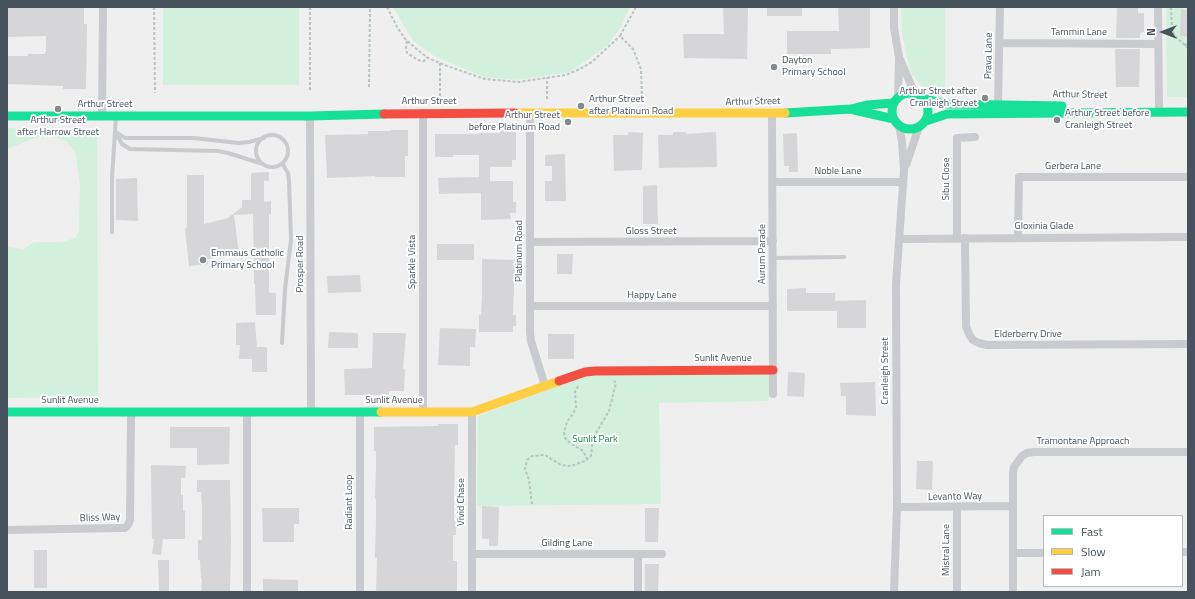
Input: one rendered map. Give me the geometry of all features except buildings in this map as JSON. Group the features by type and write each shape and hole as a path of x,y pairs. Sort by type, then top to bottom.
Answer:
{"street":[{"path":"102,116 103,7"},
{"path":"894,7 894,28 899,57 896,101 892,111 896,122 908,129 922,124 928,115 928,108 926,102 919,96 899,57"},
{"name":"Prava Lane","path":"998,105 1000,7"},
{"path":"1158,7 1159,112"},
{"name":"Tammin Lane","path":"999,43 1158,44"},
{"path":"896,101 904,94 919,96"},
{"name":"Arthur Street","path":"919,96 946,104 1109,106 1143,112"},
{"name":"Arthur Street","path":"7,116 310,116 423,113 772,114 852,109 867,105 896,101"},
{"name":"Arthur Street","path":"852,109 896,122"},
{"name":"Arthur Street","path":"922,124 947,114 1188,112"},
{"name":"Sparkle Vista","path":"423,113 423,412"},
{"name":"Platinum Road","path":"530,113 531,341 544,386"},
{"name":"Aurum Parade","path":"772,114 773,394"},
{"name":"Prosper Road","path":"310,116 311,412"},
{"name":"Cranleigh Street","path":"894,592 897,508 896,284 904,170 902,142 896,122"},
{"name":"Cranleigh Street","path":"904,170 922,124"},
{"name":"Sibu Close","path":"961,238 957,138 975,138"},
{"name":"Gerbera Lane","path":"1018,237 1018,177 1188,177"},
{"name":"Noble Lane","path":"773,182 903,182"},
{"name":"Gloxinia Glade","path":"900,239 1188,237"},
{"name":"Elderberry Drive","path":"961,238 966,326 973,340 987,345 1188,344"},
{"name":"Gloss Street","path":"530,242 773,241"},
{"name":"Happy Lane","path":"530,306 773,306"},
{"name":"Sunlit Avenue","path":"7,412 472,412 585,372 773,370"},
{"name":"Bliss Way","path":"7,530 125,528 130,520 131,412"},
{"path":"247,412 247,592"},
{"name":"Radiant Loop","path":"360,412 360,592"},
{"name":"Vivid Chase","path":"472,412 472,592"},
{"name":"Tramontane Approach","path":"1013,592 1014,467 1017,461 1027,453 1188,452"},
{"name":"Levanto Way","path":"897,508 1013,506"},
{"name":"Mistral Lane","path":"957,507 957,592"},
{"path":"1014,553 1043,553"},
{"name":"Gilding Lane","path":"472,554 662,554"},
{"path":"638,554 638,592"},
{"name":"Cranleigh Street","path":"895,572 899,592"}],"lane":[{"path":"112,232 112,177 116,116"},
{"path":"115,131 125,138 194,138 238,143 274,136 279,137 286,144 288,154 282,163 273,167 218,151 130,149 122,144 115,131"},
{"path":"263,164 259,161 256,151 257,146 264,138"},
{"path":"282,163 288,173 289,181 291,240 285,288 282,343"},
{"path":"773,258 844,257"}],"path":[{"path":"154,7 155,93"},
{"path":"310,7 310,92"},
{"path":"369,87 370,7"},
{"path":"387,7 397,28 407,41 427,57 485,79 519,82 566,75 592,62 620,36 636,7"},
{"path":"1171,7 1172,29 1176,36 1188,48"},
{"path":"620,36 633,49 641,69 642,99"},
{"path":"407,41 407,53 418,60 424,60 427,57"},
{"path":"1185,46 1188,41"},
{"path":"440,63 440,113"},
{"path":"546,99 547,78"},
{"path":"532,504 529,480 525,469 528,460 532,456 545,455 554,462 571,466 580,464 591,456 593,438 609,411 616,383 612,380"},
{"path":"581,384 577,387 575,392 576,406 573,414 567,422 564,433 568,442 583,451 587,459"}],"green space":[{"path":"163,7 299,7 299,85 163,85"},
{"path":"393,7 630,7 621,26 608,45 570,72 517,80 484,77 434,56 413,41"},
{"path":"901,7 945,7 945,95 922,87 912,74 907,59 902,34"},
{"path":"1166,7 1188,7 1188,97 1167,97"},
{"path":"7,128 97,130 98,397 7,398 7,248 24,249 34,242 62,242 75,238 79,232 80,185 76,154 67,142 53,137 37,137 7,149"},
{"name":"Sunlit Park","path":"769,373 769,401 659,403 661,504 477,506 478,416 585,375"}],"traffic: fast":[{"path":"913,93 923,98 927,104 928,111 927,118 923,124 917,128 907,129 897,124 893,118 892,108 897,98 903,94 913,93"},
{"path":"922,98 946,104 1062,106"},
{"path":"785,113 851,109 867,105 894,103"},
{"path":"854,110 894,119"},
{"path":"926,121 947,114 1188,112"},
{"path":"7,116 310,116 384,114"},
{"path":"7,412 381,412"}],"traffic: slow":[{"path":"515,113 785,113"},
{"path":"381,412 472,412 559,381"}],"traffic: jam":[{"path":"384,114 515,113"},
{"path":"559,381 585,372 595,371 773,370"}],"place":[{"name":"Dayton Primary School","path":"774,67"},
{"name":"Arthur Street after Cranleigh Street","path":"985,98"},
{"name":"Arthur Street after Platinum Road","path":"581,106"},
{"name":"Arthur Street after Harrow Street","path":"58,109"},
{"name":"Arthur Street before Cranleigh Street","path":"1057,120"},
{"name":"Arthur Street before Platinum Road","path":"568,122"},
{"name":"Emmaus Catholic Primary School","path":"203,260"}]}
